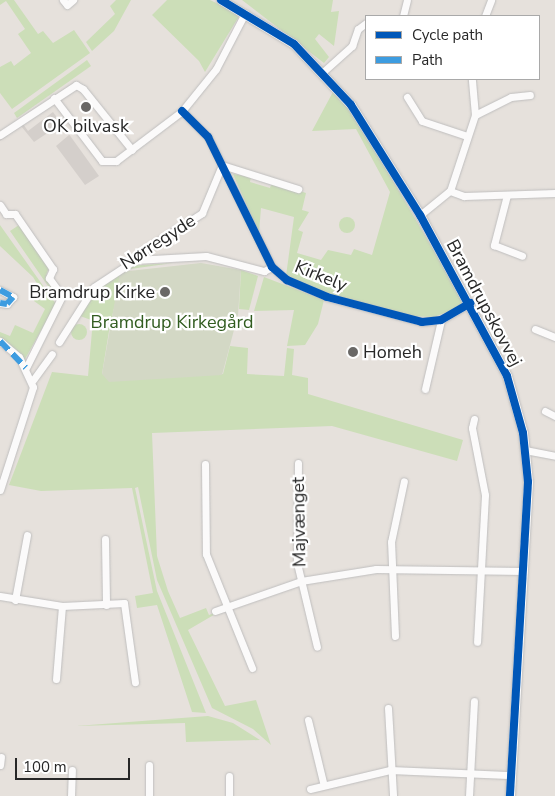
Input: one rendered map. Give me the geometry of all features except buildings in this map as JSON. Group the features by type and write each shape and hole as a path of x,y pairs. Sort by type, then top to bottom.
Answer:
{"street":[{"path":"63,0 67,5 73,0"},
{"name":"Bramdrupskovvej","path":"221,0 245,12 288,39 324,71 369,130 470,304 507,376 525,450 524,571 510,796"},
{"path":"403,15 406,0"},
{"path":"485,15 491,0"},
{"path":"54,98 106,164 132,150 182,111 216,69 245,12"},
{"path":"324,71 352,46 358,29 365,24"},
{"path":"420,216 450,191 475,115 472,80"},
{"path":"0,135 69,86 80,86 132,150"},
{"path":"475,115 511,97 530,95"},
{"path":"407,96 422,121 467,136"},
{"path":"182,111 208,137 222,165 298,189"},
{"name":"Nørregyde","path":"59,342 94,287 135,260 144,250 202,213 222,165"},
{"name":"Kirkely","path":"222,165 272,267 298,286 327,297 404,318 441,320"},
{"path":"450,191 464,196 555,192"},
{"path":"507,195 494,245 522,256"},
{"path":"0,205 6,214 15,214 53,269 49,278 62,296 26,368"},
{"name":"Kirkely","path":"135,260 206,256 264,271 272,267"},
{"path":"0,291 13,297 7,304 0,303"},
{"path":"425,389 441,320 470,304"},
{"path":"535,329 555,338"},
{"path":"0,341 26,368 33,380"},
{"path":"0,490 31,402 33,380 52,354"},
{"path":"545,412 555,416"},
{"path":"474,419 472,428 485,495 478,642"},
{"path":"525,450 555,456"},
{"name":"Majvænget","path":"298,463 301,581 317,647"},
{"path":"204,464 206,554 252,668"},
{"path":"395,636 391,542 404,481"},
{"path":"15,600 27,535"},
{"path":"105,539 106,605"},
{"name":"Majvænget","path":"215,611 301,581 393,568 483,568 524,571"},
{"path":"0,596 15,600 62,606 124,603 135,682"},
{"path":"56,679 62,606"},
{"path":"469,796 474,701"},
{"path":"388,708 392,796"},
{"path":"308,720 323,782"},
{"path":"0,766 1,757"},
{"path":"149,765 149,796"},
{"path":"71,796 72,770"},
{"path":"310,789 323,782 390,770 511,775"},
{"path":"228,796 229,776"}],"green space":[{"path":"0,0 14,0 38,34 43,31 53,43 74,30 90,53 12,109 0,93 0,67 11,61 14,66 31,53 18,34 25,29 6,1 0,5"},
{"path":"116,0 131,0 114,31 92,51 86,42 115,14 110,6"},
{"path":"167,0 210,0 237,13 238,18 205,72 199,61 152,15"},
{"path":"242,0 333,0 331,12 339,11 334,46 319,34 315,39 329,57 324,63"},
{"path":"87,60 91,66 17,118 14,113"},
{"path":"334,90 356,118 464,302 447,312 434,317 404,316 317,290 286,276 294,217 261,208 259,233 233,174 251,177 250,182 270,188 272,182 306,193 302,210 309,212 298,230 303,232 297,253 321,260 328,250 351,255 354,249 372,255 390,192 356,129 312,131"},
{"path":"344,217 350,217 355,222 353,231 344,233 339,228 339,222"},
{"path":"0,225 56,304 25,359 0,338 0,332 10,336 15,325 33,333 45,309 34,301 39,287 33,277 0,246"},
{"path":"19,225 49,267 46,276 57,299 10,231"},
{"path":"173,263 123,270 111,321 107,317 94,317 94,321 80,316 94,291 125,266"},
{"name":"Bramdrup Kirkegård","path":"201,263 241,270 238,315 222,375 109,382 102,374 120,272"},
{"path":"241,270 258,276 249,310 239,309"},
{"path":"264,277 324,300 318,324 305,345 287,346 294,310 254,311"},
{"path":"79,324 85,326 87,332 85,338 79,340 73,338 71,332 73,326"},
{"path":"97,325 110,325 102,374 223,374 230,346 248,348 247,374 284,376 287,348 294,349 292,375 308,378 308,394 463,440 457,461 332,426 152,433 157,556 168,591 180,618 206,608 209,615 224,609 188,630 225,706 256,700 271,745 253,729 212,708 157,580 138,487 135,488 157,591 206,713 192,712 157,605 137,608 135,596 153,593 132,488 41,491 9,485 52,372 88,376 92,331"},
{"path":"208,716 233,723 260,740 186,742 185,723 76,726"}],"shaded area":[{"path":"53,112 99,176 85,185 56,146 69,135 61,124 34,142 21,126 0,141 0,135 21,121 28,131"}],"marked path":[{"path":"0,290 13,297 7,304 0,303"},
{"path":"0,341 26,368"}],"cycle path":[{"path":"221,0 294,44 351,105 420,215 507,376 523,433 528,482 510,796"},
{"path":"182,111 208,137 272,267 287,280 327,297 422,322 441,320 470,303"}],"place":[{"name":"OK bilvask","path":"86,107"},
{"name":"Bramdrup Kirke","path":"165,292"},
{"name":"Homeh","path":"353,352"}]}
